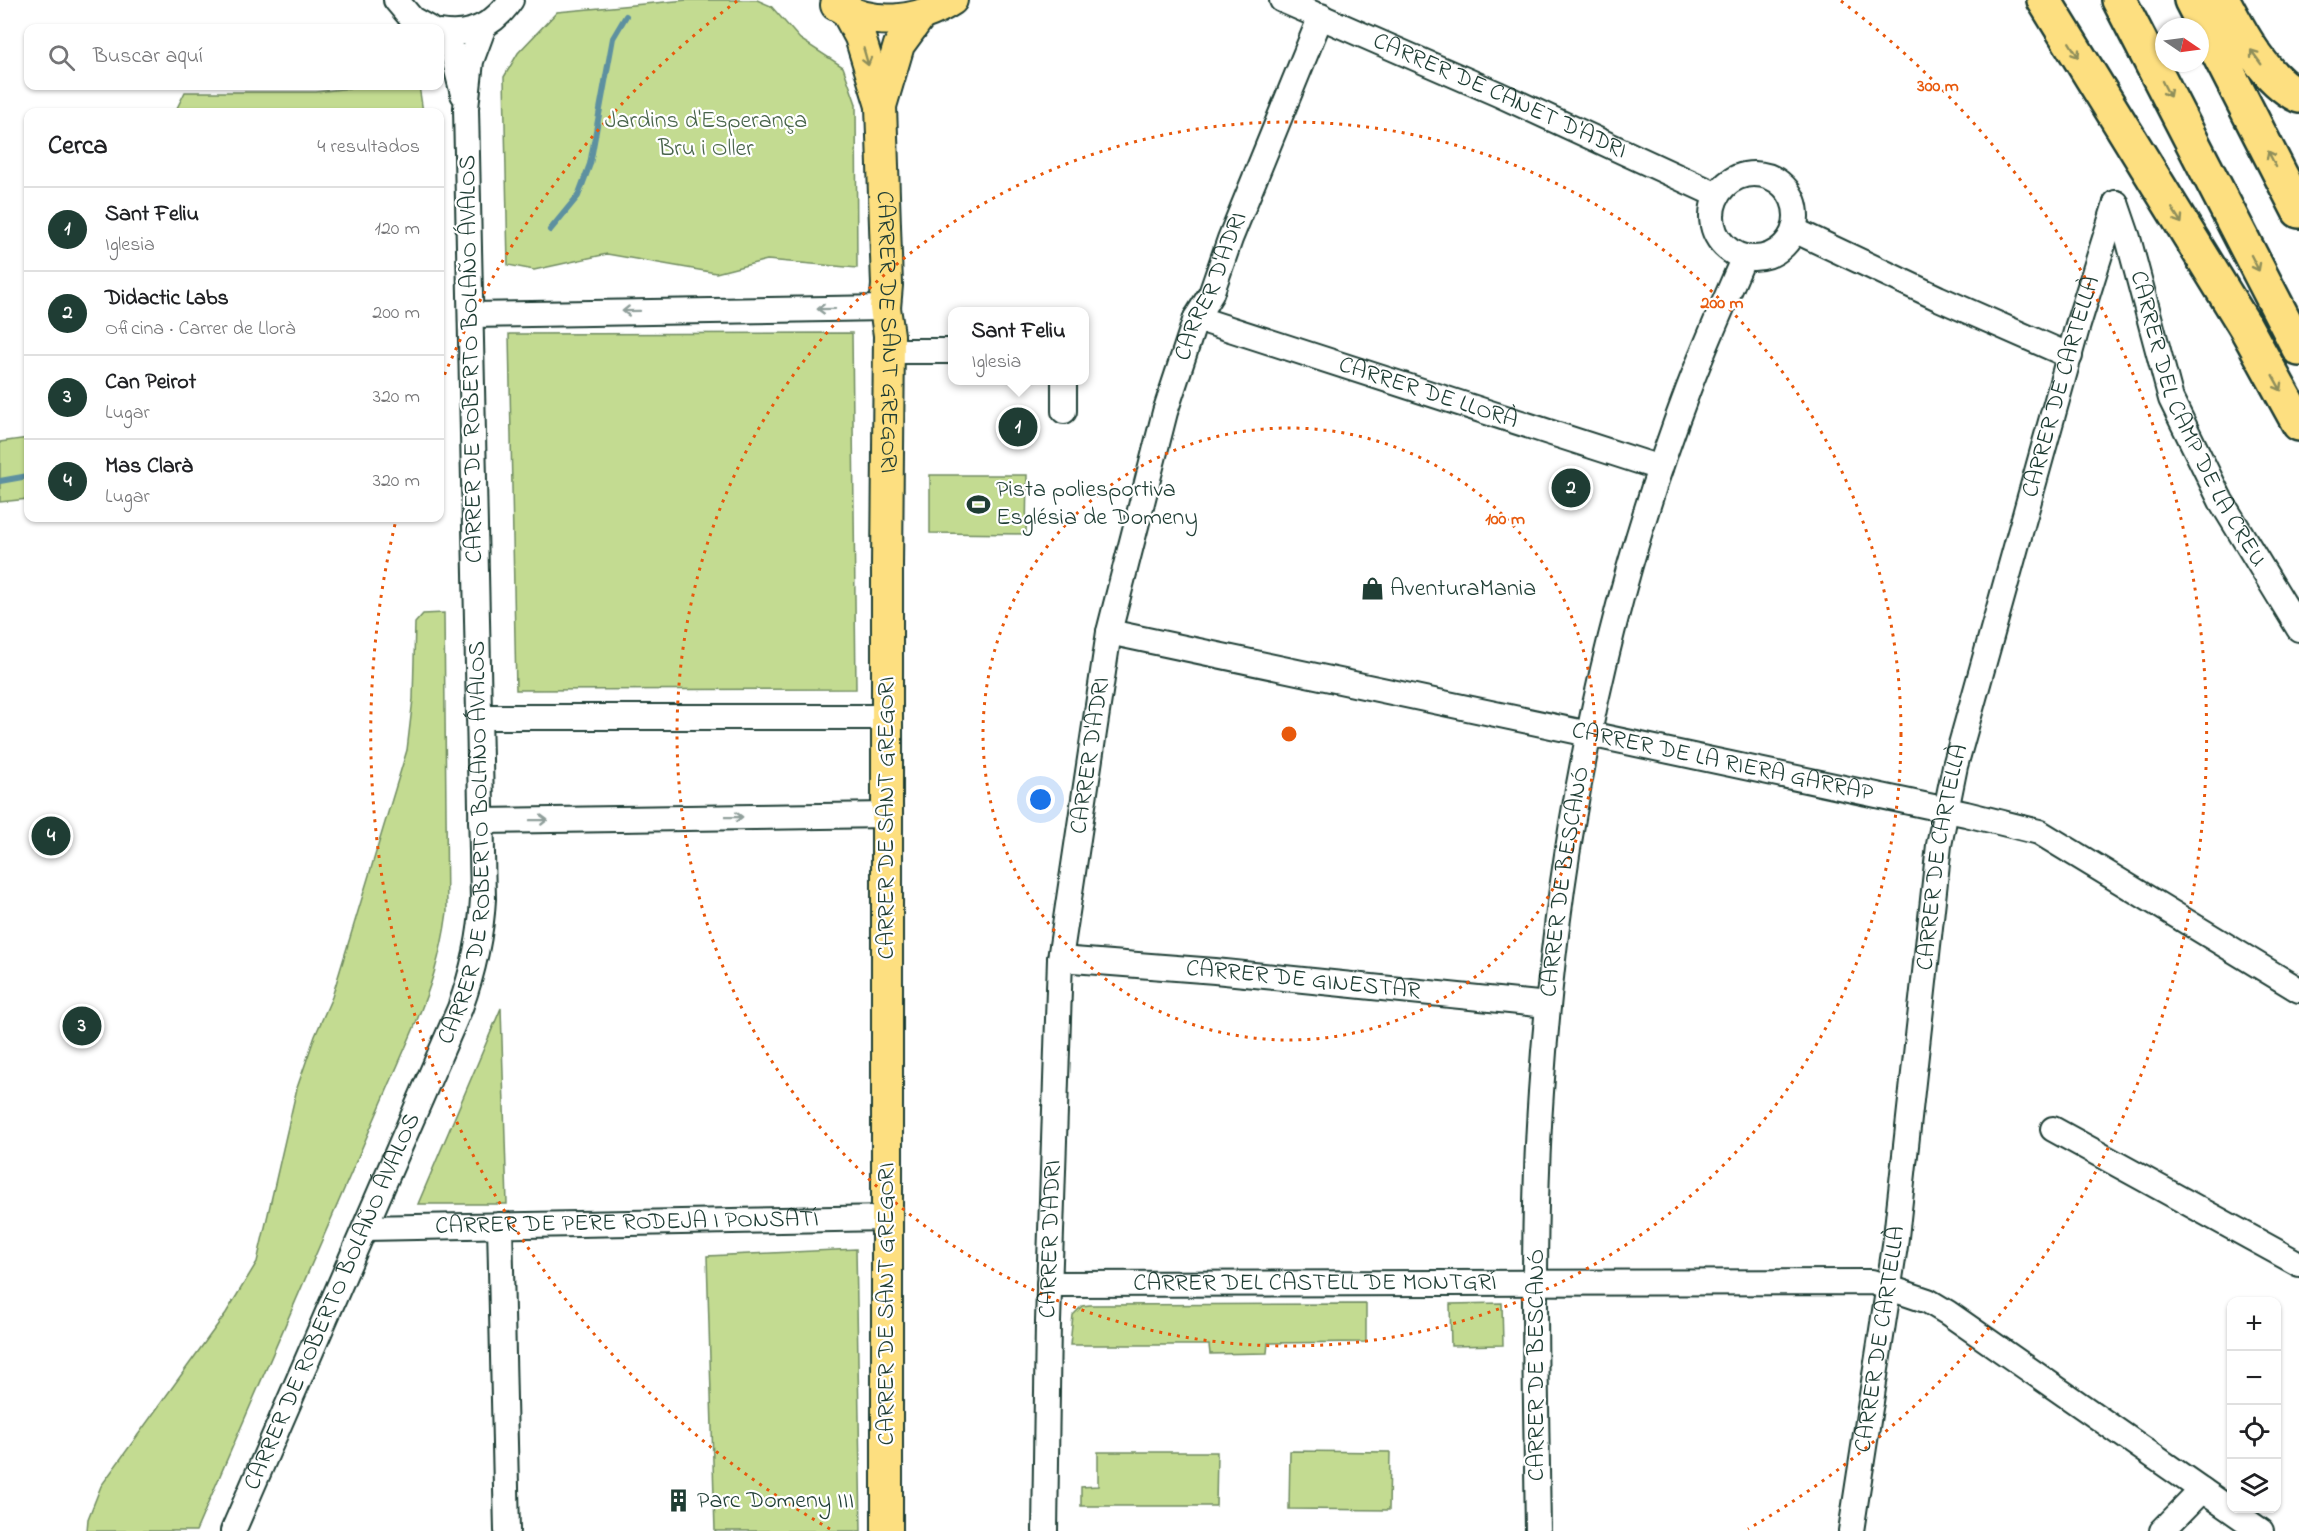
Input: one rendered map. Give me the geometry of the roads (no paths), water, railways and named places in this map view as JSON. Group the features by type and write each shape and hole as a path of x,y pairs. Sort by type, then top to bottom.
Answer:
{"highway":[{"path":"2044,0 2245,326 2299,424"},
{"path":"2119,0 2299,349"},
{"path":"2191,0 2299,211"},
{"path":"2223,0 2245,42 2265,69 2299,96"}],"main road":[{"path":"837,5 864,17 883,20 921,15 952,0"},
{"name":"CARRER DE SANT GREGORI","path":"837,5 860,37 881,106 887,285 885,308 888,351 887,1531"},
{"name":"CARRER DE SANT GREGORI","path":"881,106 899,45 921,15"}],"street":[{"path":"396,0 406,14 421,24"},
{"path":"444,32 459,34 484,26 499,15 511,0"},
{"name":"CARRER DE CANET D'ADRI","path":"1282,0 1498,94 1717,195"},
{"name":"CARRER D'ADRI","path":"1045,1531 1049,1284 1060,959 1109,632 1165,412 1196,318 1211,294 1230,239 1320,16"},
{"name":"CARRER DE ROBERTO BOLAÑO ÁVALOS","path":"233,1531 460,1008 470,980 479,938 482,915 481,821 466,108 471,61 484,26"},
{"name":"CARRER DE ROBERTO BOLAÑO ÁVALOS","path":"444,43 452,51 466,108"},
{"path":"1751,174 1765,175 1778,181 1788,190 1794,202 1796,216 1794,230 1784,245 1768,256 1744,257 1727,248 1715,233 1712,220 1717,195 1726,184 1738,177 1751,174"},
{"name":"CARRER DE CARTELLÀ","path":"1851,1531 1895,1246 1939,844 1954,766 2070,356 2116,203"},
{"name":"CARRER DEL CAMP DE LA CREU","path":"2116,203 2128,238 2171,399 2221,501 2299,628"},
{"path":"1794,230 1938,298 2070,356"},
{"name":"CARRER DE BESCANÓ","path":"1538,1531 1534,1282 1538,1140 1548,1005 1568,847 1597,692 1623,592 1660,468 1688,389 1744,257"},
{"path":"472,315 885,308"},
{"name":"CARRER DE LLORÀ","path":"1196,318 1660,468"},
{"path":"888,351 948,351"},
{"path":"1064,385 1064,411"},
{"name":"CARRER DE LA RIERA GARRAP","path":"1109,632 1946,810 2039,832 2299,990"},
{"path":"479,717 888,717"},
{"path":"481,821 887,815"},
{"name":"CARRER DE GINESTAR","path":"1060,959 1192,969 1548,1005"},
{"path":"2053,1129 2299,1264"},
{"name":"CARRER DE PERE RODEJA I PONSATÍ","path":"366,1228 887,1218"},
{"path":"500,1225 507,1531"},
{"name":"CARRER DEL CASTELL DE MONTGRÍ","path":"1049,1284 1872,1282 1928,1301 1948,1312 2260,1531"},
{"path":"2162,1531 2202,1490"}],"waterway":[{"path":"550,230 578,196 590,164 613,38 626,16"},
{"path":"0,481 24,477"}],"place":[{"name":"Sant Feliu","path":"1018,427"},
{"name":"Didactic Labs","path":"1571,488"},
{"name":"Pista poliesportiva Església de Domeny","path":"978,504"},
{"name":"AventuraMania","path":"1372,589"},
{"name":"Mas Clarà","path":"51,836"},
{"name":"Can Peirot","path":"82,1026"},
{"name":"Parc Domeny III","path":"679,1501"}],"park label":[{"name":"Jardins d'Esperança Bru i Oller","path":"706,135"}]}
